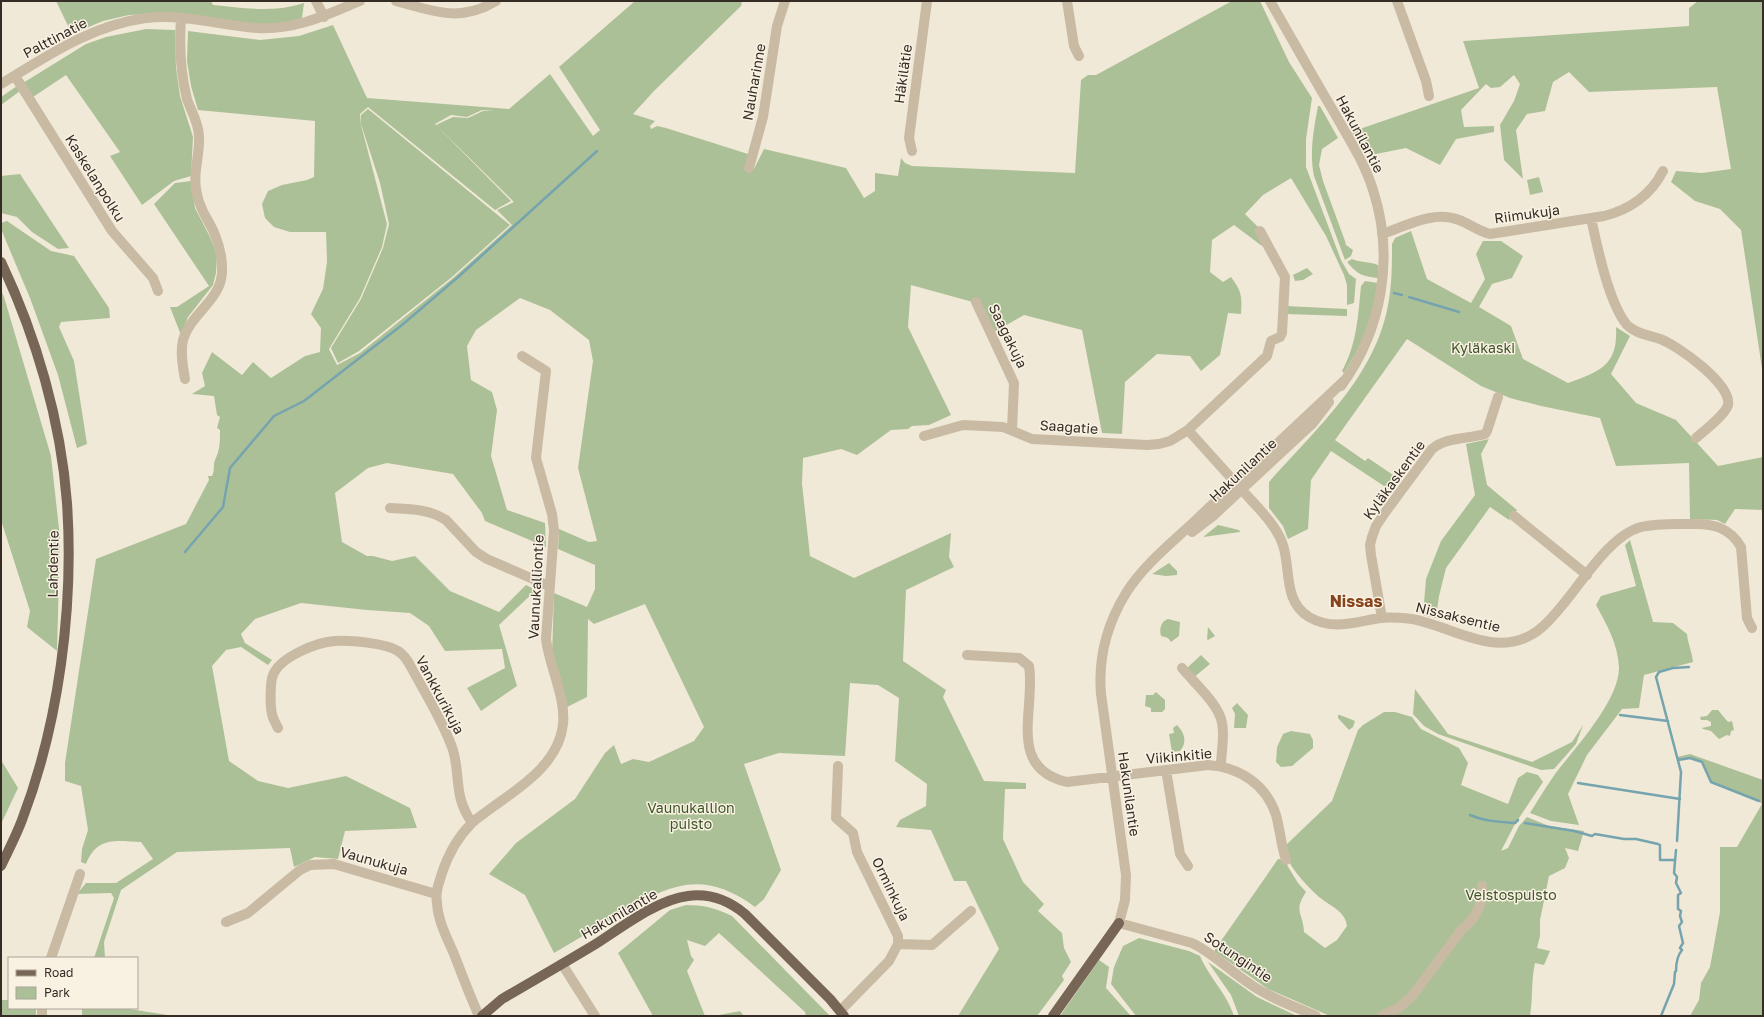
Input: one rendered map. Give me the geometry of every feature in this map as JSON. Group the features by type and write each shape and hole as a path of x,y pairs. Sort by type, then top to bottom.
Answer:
{"main road":[{"name":"Lahdentie","path":"1,262 32,335 48,393 61,453 67,503 68,550 66,617 53,712 39,767 22,820 1,866"},
{"name":"Hakunilantie","path":"481,1016 502,999 662,904 688,896 709,896 726,901 745,914 842,1013 853,1016"},
{"name":"Hakunilantie","path":"1053,1016 1119,923"}],"street":[{"path":"316,1 324,17"},
{"name":"Palttinatie","path":"1,84 78,39 105,28 148,18 181,18 258,28 296,25 324,17 360,1"},
{"path":"396,1 450,14 465,14 496,1"},
{"name":"Nauharinne","path":"749,168 763,117 777,26 785,1"},
{"name":"Häkilätie","path":"912,151 909,138 927,1"},
{"path":"1067,1 1074,46 1079,56"},
{"name":"Hakunilantie","path":"1119,923 1123,912 1126,883 1101,694 1102,656 1109,627 1117,609 1132,584 1147,567 1239,486 1345,380 1364,347 1379,304 1384,267 1382,234 1373,190 1361,160 1270,1"},
{"path":"1397,1 1426,81 1429,96"},
{"path":"181,18 179,51 182,77 199,136 196,165 197,193 204,215 217,240 222,268 221,284 217,293 193,319 183,341 182,359 186,379"},
{"name":"Kaskelanpolku","path":"15,76 112,231 153,278 158,291"},
{"name":"Riimukuja","path":"1382,234 1434,217 1445,217 1459,220 1482,232 1490,234 1616,213 1636,203 1653,188 1663,171"},
{"path":"1591,218 1603,268 1619,311 1626,324 1632,330 1661,339 1683,351 1705,368 1720,385 1727,397 1728,404 1724,412 1696,438"},
{"name":"Saagatie","path":"924,436 963,425 1003,427 1032,439 1147,445 1170,441 1188,430 1267,356 1271,341 1280,337 1282,333 1285,277 1260,231"},
{"name":"Saagakuja","path":"976,302 1014,383 1012,430"},
{"name":"Vaunukalliontie","path":"481,1016 441,925 436,894 449,854 460,836 472,823 529,780 550,756 561,734 563,712 547,653 546,638 554,530 552,514 536,458 546,371 522,356"},
{"name":"Kyläkaskentie","path":"1382,618 1370,545 1376,526 1429,453 1437,445 1444,442 1485,434 1498,397"},
{"path":"1188,430 1239,486"},
{"name":"Nissaksentie","path":"1239,486 1278,533 1283,545 1292,596 1299,608 1319,622 1331,625 1348,625 1382,618 1412,619 1481,640 1500,643 1518,641 1532,635 1542,626 1557,611 1618,540 1629,532 1640,527 1656,524 1711,524 1722,528 1736,539 1741,547 1747,618 1752,628"},
{"path":"390,508 416,509 441,517 446,520 471,548 481,555 549,586"},
{"path":"1514,516 1587,575"},
{"name":"Vankkurikuja","path":"278,728 272,714 271,682 277,667 287,658 312,647 334,641 384,646 397,651 412,667 448,738 455,758 459,797 472,823"},
{"name":"Viikinkitie","path":"967,655 1019,658 1029,666 1031,681 1027,736 1028,748 1038,768 1047,775 1067,782 1208,765 1232,769 1252,780 1266,795 1272,805 1286,860"},
{"path":"1182,668 1213,705 1221,718 1221,766"},
{"name":"Orminkuja","path":"838,766 836,818 853,833 857,852 898,936 898,944 889,961 842,1013"},
{"path":"1166,770 1180,854 1188,866"},
{"name":"Vaunukuja","path":"226,922 248,913 300,870 310,865 334,864 436,894"},
{"path":"51,957 80,874"},
{"path":"1382,1016 1400,1006 1413,995 1462,929 1471,922 1479,908 1482,897 1482,886"},
{"path":"898,944 928,945 935,943 971,911"},
{"name":"Sotungintie","path":"1119,923 1192,943 1201,947 1257,989 1316,1016"},
{"path":"562,964 595,1016"}],"green space":[{"path":"56,1 211,1 213,5 259,9 281,8 304,3 302,18 281,24 259,25 165,13 129,15 103,21 72,34"},
{"name":"Vaunukallion puisto","path":"635,1 742,1 741,6 654,91 633,114 655,121 650,126 651,129 657,126 666,128 748,154 754,169 764,149 846,168 864,198 875,191 875,173 898,176 901,158 905,163 912,166 1075,173 1081,80 1088,75 1096,75 1232,1 1260,1 1289,62 1312,98 1306,139 1306,167 1341,260 1349,274 1356,279 1354,303 1347,305 1347,285 1344,275 1326,236 1291,178 1263,195 1245,214 1261,230 1269,243 1262,246 1234,225 1212,240 1210,272 1223,282 1231,277 1239,291 1241,298 1241,314 1228,313 1220,355 1201,371 1190,356 1157,354 1125,382 1122,434 1102,433 1082,330 1024,315 994,332 980,304 911,285 908,327 951,415 929,425 912,426 908,429 891,430 857,455 841,449 803,458 802,484 810,556 854,578 951,533 949,557 954,567 906,590 903,661 946,690 943,697 984,781 1026,783 1026,789 1005,789 1003,839 1023,882 1044,904 1038,911 1062,933 1064,948 1071,962 1062,976 1064,980 1037,1016 958,1016 999,949 966,881 954,881 931,830 896,827 900,820 926,806 927,784 895,761 899,698 878,685 850,683 845,756 779,753 744,764 781,870 764,899 755,907 736,895 719,888 703,885 687,885 655,895 554,953 525,895 489,874 516,843 575,799 605,753 614,745 621,764 633,759 649,762 694,741 704,727 645,604 594,624 588,619 587,697 567,707 552,655 554,593 587,607 595,589 595,565 558,549 559,529 589,542 597,541 578,468 593,361 589,340 550,310 520,298 476,330 467,346 471,380 492,392 497,410 491,456 507,510 545,523 546,547 485,521 482,513 453,474 387,463 368,468 335,493 342,542 367,556 392,561 415,556 450,591 499,612 526,585 536,590 499,625 517,686 481,711 467,688 505,668 502,649 445,651 429,626 410,613 301,603 255,619 241,634 245,643 272,660 268,665 241,647 226,650 212,666 229,761 258,781 288,788 346,776 410,808 417,828 345,831 338,859 315,857 294,867 290,848 177,852 121,890 104,942 105,957 94,957 114,898 111,893 77,894 86,883 116,883 153,859 141,842 116,841 102,844 90,855 86,864 81,862 82,849 88,830 81,786 65,781 65,763 96,559 186,524 209,480 208,476 212,476 213,474 214,462 218,453 220,430 217,428 220,417 217,415 214,396 192,394 205,386 202,373 212,352 242,375 253,362 271,378 305,356 320,352 321,328 311,314 323,289 327,262 326,232 290,232 274,227 265,218 262,204 268,191 282,185 307,180 314,177 315,121 198,110 191,86 187,61 188,31 260,40 299,36 333,25 367,98 509,109 550,74 593,136 600,130 559,67","holes":["368,107 495,210 511,201 435,124 451,115 467,117 482,110 494,111 483,111 468,118 453,117 436,125 514,202 497,210 512,225 453,278 360,353 337,365 329,349 360,298 382,247 387,224 361,125 360,114"]},
{"path":"1698,1 1763,1 1763,375 1741,230 1720,209 1695,201 1671,182 1676,171 1702,173 1731,169 1717,87 1589,92 1569,72 1553,82 1545,111 1527,114 1516,130 1523,179 1504,160 1500,125 1514,101 1520,84 1514,75 1500,87 1491,88 1486,84 1461,110 1464,127 1494,126 1494,132 1456,139 1440,165 1406,148 1371,155 1351,132 1479,88 1463,41 1689,26 1689,8"},
{"path":"146,29 175,30 176,68 180,96 193,137 191,176 174,181 142,205 110,156 120,152 66,75 33,97 23,83 86,44 106,37"},
{"path":"17,86 20,91 1,105 1,97"},
{"path":"1318,106 1320,106 1338,138 1322,149 1319,165 1323,181 1346,245 1353,250 1351,256 1345,260 1314,176 1312,150"},
{"path":"368,109 510,225 452,277 359,351 338,363 331,348 361,299 383,248 389,224 380,183 361,124 361,115"},
{"path":"20,174 69,248 58,249 32,232 17,217 1,213 1,176"},
{"path":"1539,177 1543,192 1530,195 1527,180"},
{"path":"191,181 195,208 210,237 217,255 216,273 213,285 188,317 181,335 170,307 177,307 209,286 154,204 175,183"},
{"path":"7,221 51,251 74,256 109,308 110,318 61,322 59,327 74,361 87,444 77,448 58,375 30,298 1,229 1,223"},
{"name":"Kyläkaski","path":"1411,231 1427,279 1471,303 1485,279 1476,254 1483,241 1501,241 1523,256 1512,278 1492,284 1479,307 1511,326 1523,359 1568,383 1590,375 1605,365 1614,350 1616,327 1630,336 1611,374 1636,403 1676,420 1718,466 1763,457 1763,510 1735,509 1725,524 1717,520 1690,519 1689,463 1616,466 1600,418 1510,398 1481,386 1407,339 1335,440 1365,461 1368,458 1399,479 1390,490 1331,451 1311,480 1308,529 1288,539 1283,526 1269,508 1269,482 1324,422 1341,401 1371,356 1381,331 1388,305 1392,267 1392,244 1395,238"},
{"path":"1352,259 1378,265 1378,278 1364,275 1354,270 1347,262"},
{"path":"1307,268 1313,274 1303,280 1295,281 1293,275"},
{"path":"1365,281 1378,283 1372,314 1360,346 1344,373 1342,371 1351,351 1356,330 1361,286"},
{"path":"1,290 51,456 60,538 57,651 27,627 30,611 1,520"},
{"path":"1286,306 1347,309 1347,316 1285,314"},
{"path":"1489,439 1481,454 1487,485 1517,510 1509,520 1490,507 1446,568 1439,596 1436,618 1423,615 1426,579 1441,541 1475,495 1466,444"},
{"path":"1218,525 1239,530 1240,532 1203,537"},
{"path":"1630,540 1653,622 1673,623 1687,634 1693,662 1644,675 1639,708 1622,709 1587,755 1568,794 1579,825 1551,821 1530,813 1555,774 1584,738 1604,709 1612,695 1617,681 1619,668 1617,651 1608,627 1596,605 1601,596 1636,586 1625,545"},
{"path":"1169,563 1177,571 1177,575 1166,576 1152,574"},
{"path":"1168,619 1180,622 1179,636 1171,642 1168,638 1161,636 1160,633 1162,623"},
{"path":"1208,627 1215,636 1208,640 1207,639"},
{"path":"1201,655 1210,664 1193,678 1187,668"},
{"path":"1415,689 1448,734 1532,762 1572,742 1583,725 1576,744 1554,769 1541,770 1438,734 1424,726 1413,714"},
{"path":"1156,692 1165,700 1165,709 1162,712 1151,712 1151,708 1145,706 1146,695 1153,695"},
{"path":"1237,703 1248,715 1246,728 1234,728 1235,714 1232,708"},
{"path":"1712,710 1718,710 1728,722 1732,721 1734,730 1731,731 1730,736 1727,735 1719,739 1711,731 1702,728 1711,726 1711,722 1701,720 1700,717 1707,716"},
{"name":"Veistospuisto","path":"1384,712 1395,712 1412,717 1421,729 1459,748 1468,763 1461,785 1508,804 1518,778 1527,772 1538,775 1543,782 1515,824 1501,851 1508,848 1519,826 1527,817 1549,826 1584,831 1578,851 1565,848 1569,858 1565,868 1549,876 1540,920 1540,936 1537,948 1550,951 1544,965 1535,963 1530,1016 1330,1016 1268,989 1214,951 1278,859 1284,860 1298,883 1306,892 1299,908 1304,932 1325,948 1337,940 1347,926 1344,917 1314,892 1294,870 1287,858 1286,845 1332,801 1358,730 1363,725"},
{"path":"1338,715 1355,721 1353,727 1349,730 1338,718"},
{"path":"1177,725 1182,731 1184,744 1180,751 1172,752 1169,734 1174,733 1173,728"},
{"path":"1291,731 1310,734 1313,740 1313,748 1292,766 1281,767 1276,762 1277,747 1283,734"},
{"path":"1690,754 1763,780 1763,1016 1690,1016 1699,1000 1701,983 1710,967 1720,912 1720,847 1737,847 1762,804 1759,801 1711,782 1702,762 1690,758 1678,760 1677,757"},
{"path":"1,760 18,788 1,824"},
{"path":"686,905 709,908 732,916 830,1016 806,1016 805,1012 719,933 705,946 687,940 691,956 694,960 687,971 705,1016 653,1016 618,953 670,910"},
{"path":"1139,938 1189,951 1200,956 1208,972 1231,1007 1234,1016 1136,1016 1111,984 1114,967 1123,946"},
{"path":"1099,960 1109,967 1106,988 1131,1016 1060,1016"},
{"path":"1208,962 1257,997 1297,1016 1239,1016 1231,995"},
{"path":"1,1000 8,1000 8,1009 36,1009 36,1016 1,1016"},
{"path":"82,1009 129,1009 174,1016 82,1016"},
{"path":"740,1011 744,1016 714,1016"}],"waterway":[{"path":"185,552 223,507 230,468 274,416 304,401 402,325 457,278 597,151"},
{"path":"1394,293 1402,295"},
{"path":"1409,297 1459,312"},
{"path":"1677,841 1681,772 1656,677 1659,672 1673,668 1689,667"},
{"path":"1620,715 1668,721"},
{"path":"1678,760 1690,758 1702,762 1711,782 1759,801"},
{"path":"1578,783 1680,799"},
{"path":"1470,815 1497,822 1515,823 1518,820"},
{"path":"1525,823 1574,831 1592,836 1595,834 1624,839 1636,839 1658,844 1660,845 1660,860 1675,860"},
{"path":"1661,1016 1674,984 1677,960 1682,950 1680,948 1683,943 1679,926 1682,922 1680,916 1681,911 1678,909 1678,895 1681,893 1676,883 1677,877 1674,873 1676,850"}],"district":[{"name":"Nissas","path":"1356,601"}]}
